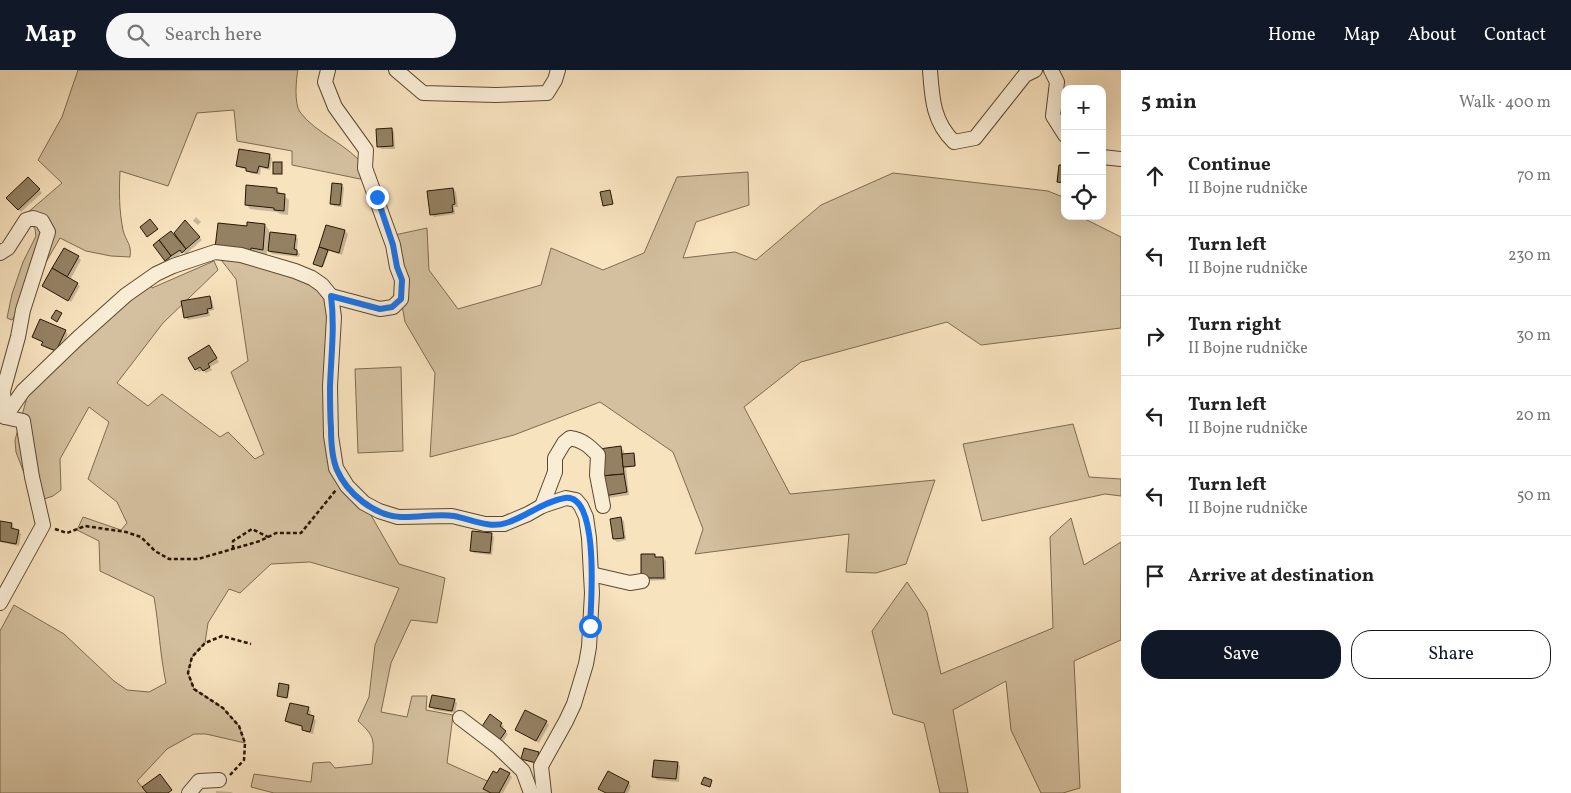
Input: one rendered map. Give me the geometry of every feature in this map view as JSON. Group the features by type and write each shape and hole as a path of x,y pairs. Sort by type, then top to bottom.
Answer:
{"street":[{"path":"328,70 325,82 335,106 366,150 365,168 393,245 397,267 402,280 401,299 392,307 380,309 331,296"},
{"path":"398,71 423,93 496,95 547,93 555,80 558,70"},
{"path":"930,70 933,103 943,132 954,142 975,138 1025,75 1035,70"},
{"path":"1051,70 1057,82 1053,116 1062,130"},
{"path":"1106,157 1121,159"},
{"path":"0,253 8,248 26,220 33,218 42,220 48,232 23,310 18,337 3,391 5,417"},
{"path":"5,417 23,390 78,338 126,295 156,274 173,266 215,252 240,254 304,274 322,285 331,296 334,317 330,386 331,436 336,468 347,486 364,503 398,517 452,516 485,524 504,524 542,506 566,498 576,500 586,517 591,574 589,647 574,704 541,766 544,793"},
{"path":"0,603 43,525 32,477 23,421 5,417"},
{"path":"542,506 555,472 555,458 564,443 570,438 589,445 598,455 597,475 603,506"},
{"path":"591,574 630,583 642,581"},
{"path":"460,718 498,747 523,771 531,793"},
{"path":"189,793 199,781 219,780"}],"path":[{"path":"43,525 67,533 85,526 126,532 141,538 155,551 169,559 198,559 260,541 276,533 301,533 336,491 341,477"},
{"path":"233,549 233,540 252,529 268,537"},
{"path":"219,780 231,774 244,760 245,743 239,726 223,708 194,689 188,673 192,657 205,643 222,636 251,644"}],"shaded area":[{"path":"78,70 298,70 296,98 300,112 315,127 358,159 365,167 370,181 292,165 292,151 237,141 234,110 197,113 168,186 120,171 121,215 124,234 130,249 130,257 111,256 86,251 60,238 12,320 7,318 12,294 23,262 36,236 32,224 19,220 62,183 38,160 62,117"},
{"path":"748,172 749,205 696,222 683,258 735,252 756,260 821,205 893,173 1048,191 1061,196 1061,220 1087,220 1121,237 1121,328 981,345 947,322 801,362 744,407 790,494 935,480 906,564 876,573 846,572 849,534 695,554 703,529 673,452 600,402 514,435 430,457 435,373 405,322 390,236 427,228 429,270 458,309 541,285 551,248 603,270 644,253 677,177"},
{"path":"215,252 296,268 328,294 334,455 399,564 445,578 437,623 411,620 391,663 381,712 407,717 412,696 427,696 426,710 453,715 447,763 494,784 497,793 274,793 251,787 254,774 311,782 313,763 330,762 335,768 372,764 371,736 358,721 369,697 375,645 399,588 310,562 271,564 240,593 229,589 208,623 205,643 192,657 188,673 194,689 223,708 239,726 245,743 206,734 194,734 167,749 137,781 147,793 0,793 0,631 14,605 64,634 114,681 127,690 149,692 166,683 154,597 100,571 99,541 77,530 83,517 121,530 127,523 117,502 88,479 109,422 89,407 60,459 61,490 53,496 35,502 16,452 15,440 26,401 25,381 149,277 152,288 214,261 218,270 163,323 117,383 148,406 162,394 220,437 228,432 255,459 264,454 231,372 248,361 236,279"},
{"path":"401,367 403,451 358,453 355,369"},
{"path":"1073,424 1089,477 1121,479 1121,496 1105,494 982,521 963,444"},
{"path":"1071,518 1084,565 1121,542 1121,640 1074,661 1080,788 1063,793 1041,793 1011,730 1006,681 953,710 968,793 940,793 924,723 893,714 872,631 907,582 927,612 941,674 1053,628 1050,537"}],"building":[{"path":"392,128 393,146 377,147 376,129"},
{"path":"239,149 270,154 268,168 259,166 257,173 246,171 246,168 236,166"},
{"path":"273,162 282,162 282,174 273,174"},
{"path":"1059,165 1061,165 1061,182 1057,182"},
{"path":"28,177 40,189 18,210 6,198"},
{"path":"332,183 342,184 340,205 330,204"},
{"path":"246,185 277,188 277,193 285,194 284,211 245,205"},
{"path":"453,188 455,204 452,205 453,212 430,215 427,191"},
{"path":"610,190 613,204 603,206 600,192"},
{"path":"150,219 158,229 147,237 140,227"},
{"path":"185,220 200,237 186,249 174,233"},
{"path":"247,222 265,224 263,250 251,248 250,252 215,248 218,223 247,226"},
{"path":"326,225 345,230 339,253 319,247"},
{"path":"171,231 186,249 182,253 180,250 171,256 159,240"},
{"path":"270,232 296,235 294,249 297,250 297,255 268,251"},
{"path":"159,240 171,256 165,261 153,245"},
{"path":"319,247 328,250 322,267 313,264"},
{"path":"64,248 79,256 67,277 52,268"},
{"path":"52,268 78,283 68,301 42,286"},
{"path":"210,296 212,308 207,309 208,313 184,318 181,301"},
{"path":"56,310 62,313 57,322 51,318"},
{"path":"40,319 66,330 56,351 41,345 43,342 32,337"},
{"path":"209,345 217,358 208,364 210,367 203,371 200,367 195,370 188,358"},
{"path":"621,446 624,474 601,476 599,449"},
{"path":"634,453 635,466 623,467 622,454"},
{"path":"624,474 627,492 604,496 601,476"},
{"path":"621,517 624,538 613,539 610,519"},
{"path":"0,521 12,523 11,528 19,530 16,544 0,541"},
{"path":"472,531 492,533 490,553 470,551"},
{"path":"641,554 655,554 655,557 663,557 664,578 641,578"},
{"path":"279,683 289,685 287,698 277,696"},
{"path":"432,695 455,699 452,711 429,707"},
{"path":"290,703 309,707 307,714 314,716 310,732 302,730 302,726 285,721"},
{"path":"525,710 547,721 536,741 515,730"},
{"path":"490,714 502,723 500,726 506,731 499,741 481,728"},
{"path":"524,748 539,752 536,763 521,759"},
{"path":"654,760 678,762 676,779 652,777"},
{"path":"500,768 510,773 499,793 491,793 483,789 493,771 497,773"},
{"path":"608,771 629,782 624,793 606,793 598,789"},
{"path":"160,774 172,790 168,793 147,793 142,787"},
{"path":"704,777 712,780 710,787 701,784"}],"route":[{"path":"377,197 402,280 401,299 392,307 380,309 331,296 334,334 330,415 336,468 347,486 364,503 398,517 438,515 452,516 485,524 504,524 542,506 566,498 576,500 586,517 589,538 592,593 590,626"}]}
